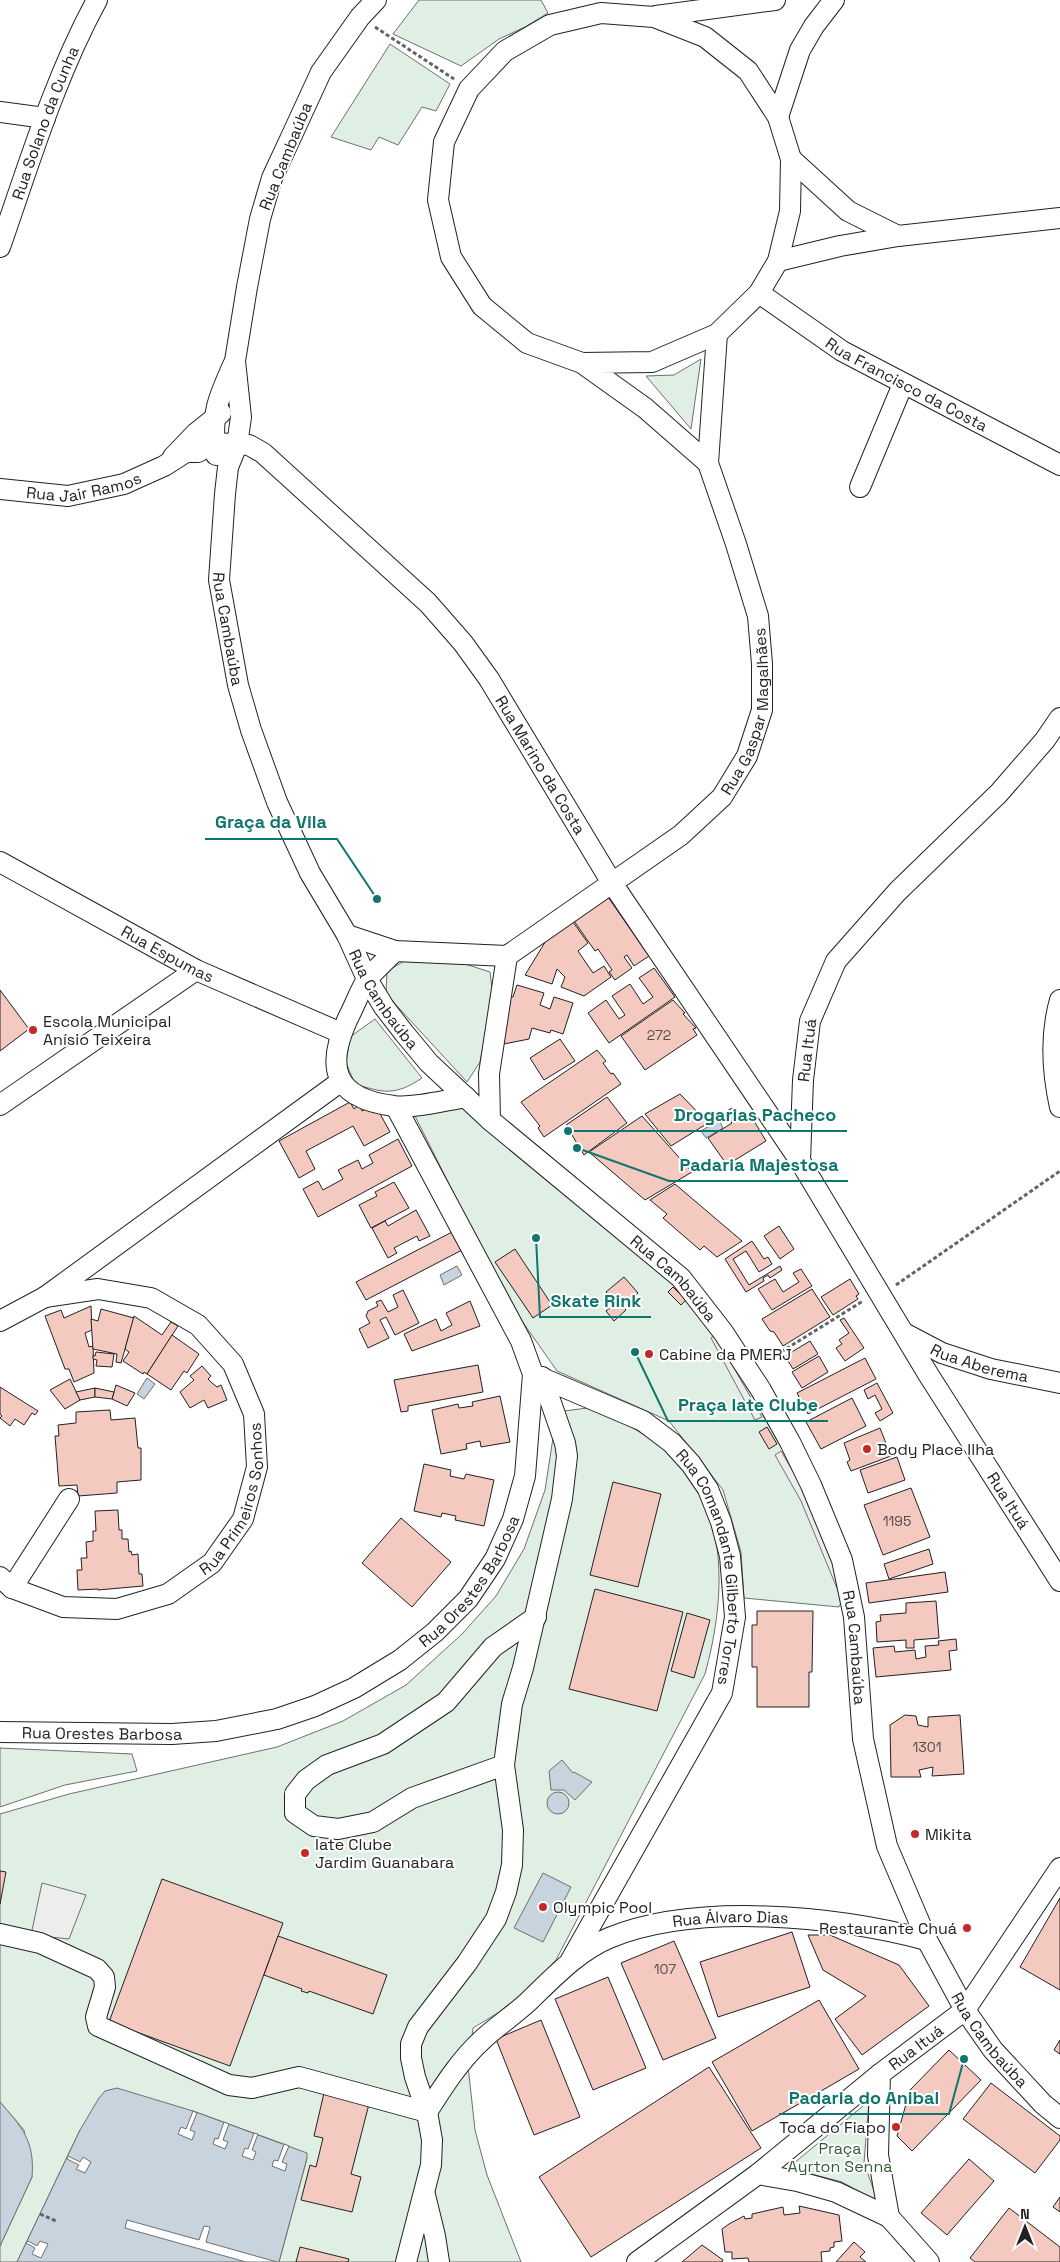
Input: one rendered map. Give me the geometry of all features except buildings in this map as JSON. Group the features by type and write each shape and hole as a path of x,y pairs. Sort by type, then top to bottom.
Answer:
{"street":[{"name":"Rua Solano da Cunha","path":"0,246 45,118 82,27 97,0"},
{"name":"Rua Cambaúba","path":"225,494 214,443 213,420 219,395 235,361 260,219 272,178 321,72 360,17 376,0"},
{"path":"708,464 646,408 582,363 527,343 482,306 451,257 438,200 444,142 469,89 505,51 550,24 602,13 654,16 775,0"},
{"path":"778,117 800,50 814,26 834,0"},
{"path":"582,363 652,362 717,334 759,293 778,261 790,211 791,159 778,117 748,71 705,37 654,16"},
{"path":"0,112 45,118"},
{"path":"791,159 848,211 898,236"},
{"path":"778,261 840,246 898,236 1060,218"},
{"name":"Rua Francisco da Costa","path":"759,293 842,351 1060,465"},
{"name":"Rua Gaspar Magalhães","path":"507,956 680,835 722,796 747,756 762,710 762,664 758,616 736,544 708,464 717,334"},
{"name":"Rua Cambaúba","path":"235,361 241,417 237,446 228,467 219,580 238,685 277,802 310,873 347,935 367,979 384,1007 429,1063 490,1120 681,1278 724,1332 761,1390 811,1485 842,1560 854,1617 864,1739 887,1846 927,1940 965,2010 993,2050 1043,2104 1060,2118"},
{"path":"860,487 903,384"},
{"path":"213,420 222,412 241,417"},
{"name":"Rua Jair Ramos","path":"164,466 196,433 213,420"},
{"name":"Rua Jair Ramos","path":"0,490 68,496 124,484 164,466 186,452 198,452 214,443"},
{"name":"Rua Marino da Costa","path":"214,443 249,446 263,454 403,579 447,624 489,678 612,883 800,1161"},
{"name":"Rua Ituá","path":"1060,718 1045,740 999,793 897,892 836,961 810,1021 803,1080 800,1161 904,1333 1060,1581"},
{"name":"Rua Espumas","path":"0,862 196,970 341,1033"},
{"path":"347,935 395,952 507,956 489,1074 490,1120"},
{"path":"395,952 367,979 341,1033 335,1063 340,1082 355,1094 371,1102 396,1107 466,1097 489,1074"},
{"path":"0,1105 196,970"},
{"path":"1060,1000 1054,1021 1054,1077 1060,1107"},
{"name":"Rua Primeiros Sonhos","path":"0,1321 45,1298 340,1082"},
{"name":"Rua Orestes Barbosa","path":"0,1732 172,1734 216,1732 277,1719 315,1706 354,1688 400,1660 436,1632 468,1599 494,1559 513,1519 525,1476 538,1375 396,1107"},
{"name":"Rua Primeiros Sonhos","path":"6,1582 63,1607 117,1609 168,1594 212,1563 243,1519 257,1467 254,1414 247,1397 233,1364 198,1325 151,1298 98,1289 45,1298"},
{"name":"Rua Aberema","path":"904,1333 942,1353 991,1369 1060,1383"},
{"path":"406,2262 431,2165 432,2140 427,2112 415,2077 411,2058 411,2044 418,2027 468,1963 496,1919 506,1892 512,1864 513,1830 504,1765 512,1704 536,1617 562,1499 567,1456 565,1443 538,1375"},
{"name":"Rua Comandante Gilberto Torres","path":"538,1375 643,1421 672,1443 691,1464 708,1489 721,1522 730,1556 735,1617 722,1693 569,1963"},
{"path":"6,1582 69,1499"},
{"path":"504,1765 412,1798 372,1822 338,1829 314,1826 295,1813 295,1794 306,1780 327,1765 383,1744 446,1702 493,1647 536,1617"},
{"name":"Rua Ituá","path":"636,2262 758,2174 880,2074 965,2010 1060,1868"},
{"name":"Rua Álvaro Dias","path":"427,2112 450,2078 481,2040 518,2011 569,1963 607,1939 649,1924 726,1917 803,1918 890,1930 927,1940"},
{"path":"0,1934 40,1943 97,1969 104,1977 105,1987 96,2017 98,2026 229,2085 252,2088 299,2077 427,2112"},
{"path":"880,2074 878,2155 890,2217"},
{"path":"758,2174 797,2181 836,2192 890,2217 929,2262"},
{"path":"425,2193 436,2236 439,2262"}],"path":[{"path":"360,17 469,89"},
{"path":"781,1352 880,1293 1060,1172"},
{"path":"40,2214 56,2222"}],"green space":[{"path":"419,0 541,0 548,13 525,27 499,39 461,66 393,34"},
{"path":"390,44 450,84 436,111 422,107 398,145 379,137 371,150 331,137"},
{"path":"701,359 691,429 646,376 674,375"},
{"path":"406,960 465,964 490,972 493,997 480,1062 467,1082 386,994 387,971"},
{"path":"375,1019 422,1078 404,1088 389,1091 355,1084 346,1063 350,1037"},
{"path":"461,1102 676,1281 716,1333 812,1498 847,1591 839,1607 744,1598 741,1552 723,1490 669,1421 557,1371 522,1321 468,1222 411,1108"},
{"name":"Iate Clube Jardim Guanabara","path":"595,1407 638,1431 670,1453 695,1484 707,1509 715,1535 719,1591 716,1619 705,1674 556,1960 511,2005 473,2028 468,2066 475,2130 487,2175 521,2262 279,2262 307,2158 289,2146 193,2111 80,2130 17,2262 0,2262 0,2246 32,2177 24,2130 0,2102 0,1814 69,1794 277,1747 343,1721 406,1685 462,1634 496,1596 524,1549 545,1490 553,1438 564,1411"},
{"path":"0,1748 132,1754 137,1771 65,1785 0,1807"},
{"name":"Praça Ayrton Senna","path":"869,2101 864,2163 878,2202 842,2182 788,2168"}],"shaded area":[{"path":"719,1120 723,1128 706,1138 701,1131"},
{"path":"457,1266 462,1275 444,1285 440,1275"},
{"path":"715,1335 762,1417 755,1420 711,1338"},
{"path":"147,1378 155,1384 144,1399 137,1394"},
{"path":"781,1451 809,1499 844,1591 839,1593 801,1501 775,1455"},
{"path":"562,1760 573,1773 592,1782 575,1800 564,1790 551,1790 549,1771"},
{"path":"558,1792 566,1795 569,1803 566,1811 558,1814 550,1811 547,1803 550,1795"},
{"name":"Olympic Pool","path":"543,1873 571,1887 543,1942 514,1928"},
{"path":"42,1883 86,1895 69,1939 31,1935"},
{"path":"117,2088 193,2111 307,2153 279,2262 17,2262 80,2130 105,2091"},
{"path":"0,2102 21,2127 29,2144 32,2177 0,2246"}],"pier":[{"path":"193,2111 197,2113 190,2130 195,2132 192,2140 178,2134 181,2127 186,2129"},
{"path":"224,2122 229,2124 223,2140 228,2142 225,2149 213,2144 215,2138 218,2139"},
{"path":"254,2133 258,2134 252,2150 256,2152 253,2160 242,2156 245,2148 248,2149"},
{"path":"284,2144 289,2146 282,2162 287,2164 285,2171 272,2166 274,2160 278,2161"},
{"path":"68,2156 80,2162 83,2157 91,2162 85,2173 76,2169 79,2165 67,2159"},
{"path":"127,2220 199,2240 204,2226 210,2227 206,2242 277,2262 246,2262 125,2228"},
{"path":"28,2241 37,2246 40,2241 48,2244 41,2258 32,2254 35,2248 26,2243"}],"place":[{"name":"Graça da Vila","path":"377,899"},
{"name":"Escola Municipal Anísio Teixeira","path":"33,1030"},
{"name":"Drogarias Pacheco","path":"568,1131"},
{"name":"Padaria Majestosa","path":"577,1148"},
{"name":"Skate Rink","path":"536,1238"},
{"name":"Praça Iate Clube","path":"635,1352"},
{"name":"Cabine da PMERJ","path":"649,1354"},
{"name":"Body Place Ilha","path":"867,1449"},
{"name":"Mikita","path":"915,1834"},
{"name":"Iate Clube Jardim Guanabara","path":"305,1853"},
{"name":"Olympic Pool","path":"543,1907"},
{"name":"Restaurante Chuá","path":"967,1928"},
{"name":"Padaria do Anibal","path":"964,2059"},
{"name":"Toca do Fiapo","path":"896,2127"}]}
